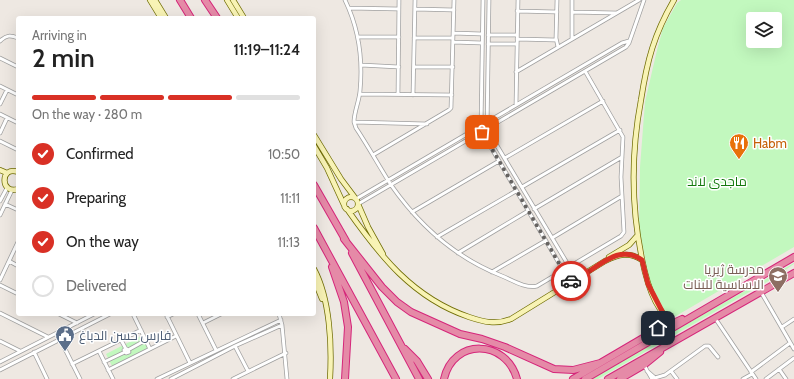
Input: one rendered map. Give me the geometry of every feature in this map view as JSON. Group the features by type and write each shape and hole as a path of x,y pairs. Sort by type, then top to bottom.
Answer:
{"highway":[{"path":"180,0 190,16"},
{"path":"206,0 216,16"},
{"path":"316,189 418,379"},
{"path":"316,232 394,379"},
{"path":"344,239 382,287 410,312 460,334 498,344 554,369 579,370 600,363"},
{"path":"326,250 344,302 348,345 345,379"},
{"path":"585,379 794,258"},
{"path":"608,379 794,274"},
{"path":"573,379 656,331 674,322 694,316"},
{"path":"401,345 414,358 428,379"},
{"path":"620,379 644,365 668,345"},
{"path":"444,379 447,369 456,358 469,350 478,348 491,350 502,356 512,366 517,379"}],"street":[{"path":"150,0 160,16"},
{"path":"155,0 165,16"},
{"path":"227,0 237,16"},
{"path":"233,0 243,16"},
{"path":"345,0 358,37 361,65 360,94 354,116 354,122 356,128 391,185 412,212 437,237 458,253 492,272 531,287 537,286 569,267 623,234 625,230 622,196 623,138 620,130 585,71"},
{"path":"398,94 399,0"},
{"path":"413,95 415,0"},
{"path":"373,155 450,109 452,95 454,0"},
{"path":"483,0 482,132 563,270 572,281"},
{"path":"489,0 487,129 576,278"},
{"path":"516,105 518,0"},
{"path":"557,0 556,40 558,47"},
{"path":"572,0 572,39"},
{"path":"516,72 638,0"},
{"path":"346,207 353,210 358,204 626,47 644,0"},
{"path":"674,322 662,311 648,284 637,236 634,208 633,171 635,137 647,64 652,46 660,27 675,0"},
{"path":"349,8 399,9"},
{"path":"415,9 454,10"},
{"path":"517,11 557,12"},
{"path":"572,12 617,13"},
{"path":"453,33 482,34"},
{"path":"0,41 8,35 16,37"},
{"path":"488,35 517,35"},
{"path":"358,37 399,37"},
{"path":"414,38 482,43"},
{"path":"517,39 556,40"},
{"path":"346,207 345,201 348,198 352,197 356,199 622,43 629,41"},
{"path":"488,44 517,44"},
{"path":"0,58 16,65"},
{"path":"361,65 399,66"},
{"path":"414,67 453,67"},
{"path":"0,86 16,94"},
{"path":"0,104 7,90"},
{"path":"360,94 452,95"},
{"path":"505,158 603,101"},
{"path":"0,114 16,122"},
{"path":"0,133 7,118"},
{"path":"354,122 427,124"},
{"path":"522,188 620,130"},
{"path":"316,137 339,175 356,199 368,227 384,257"},
{"path":"0,142 16,149"},
{"path":"316,149 346,207 372,244 404,279 430,298 458,313 490,323 501,323 511,319 629,245 637,236"},
{"path":"534,208 622,157"},
{"path":"412,212 499,161"},
{"path":"0,170 7,173"},
{"path":"0,201 6,188 2,177 12,171 16,172"},
{"path":"6,188 16,189"},
{"path":"0,215 12,190"},
{"path":"437,237 516,191"},
{"path":"552,238 622,196"},
{"path":"5,204 16,209"},
{"path":"458,253 528,211"},
{"path":"492,272 546,241"},
{"path":"629,245 639,248"},
{"path":"629,245 632,255"},
{"path":"0,280 2,271 16,246"},
{"path":"632,255 639,248"},
{"path":"605,260 621,255 632,255 642,260"},
{"path":"9,261 16,265"},
{"path":"316,274 322,288 330,338 330,379"},
{"path":"316,284 325,304"},
{"path":"0,285 16,293"},
{"path":"761,292 794,349"},
{"path":"656,331 661,321 662,311"},
{"path":"0,313 48,337"},
{"path":"63,316 77,323"},
{"path":"0,362 90,316"},
{"path":"0,370 106,316"},
{"path":"134,316 150,349"},
{"path":"166,316 190,363"},
{"path":"199,316 216,350"},
{"path":"203,323 217,316"},
{"path":"280,316 286,353 287,379"},
{"path":"715,318 756,379"},
{"path":"782,327 794,319"},
{"path":"157,379 281,320"},
{"path":"171,379 282,324"},
{"path":"72,364 141,330"},
{"path":"108,370 176,336"},
{"path":"60,339 80,379"},
{"path":"121,340 130,359"},
{"path":"104,362 146,340"},
{"path":"0,341 20,351"},
{"path":"743,379 790,343"},
{"path":"235,346 248,371"},
{"path":"647,371 655,378 665,375 705,346 708,346 718,357"},
{"path":"98,351 113,379"},
{"path":"34,352 47,378 41,379"},
{"path":"233,379 286,353"},
{"path":"766,379 794,358"},
{"path":"644,365 652,379"},
{"path":"779,369 786,379"},
{"path":"672,371 677,379"}],"green space":[{"name":"ماجدی لاند","path":"681,0 794,0 794,247 676,316 667,315 651,285 639,229 640,167 645,102 663,28 677,3"},
{"path":"794,263 777,276 598,379 590,379"},
{"path":"141,336 148,348 112,366 106,354"}],"way so far":[{"path":"482,132 563,270 571,281"}],"place":[{"name":"Habm","path":"739,160"},
{"name":"مدرسة ژيريا الاساسية للبنات","path":"778,293"},
{"name":"فارس حسن الدباغ","path":"65,352"}],"route":[{"path":"571,281 605,260 615,256 627,254 636,256 642,260 648,284 662,311 662,318 658,328"}]}
